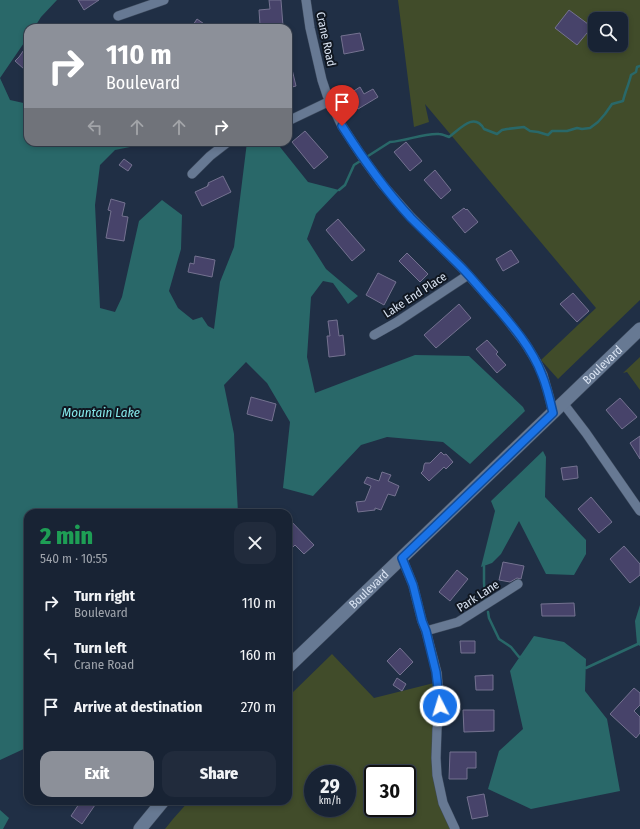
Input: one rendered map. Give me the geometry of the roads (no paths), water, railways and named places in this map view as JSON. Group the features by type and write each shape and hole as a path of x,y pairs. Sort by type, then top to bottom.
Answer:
{"main road":[{"name":"Boulevard","path":"292,664 640,329"},
{"path":"140,829 159,805"}],"street":[{"path":"118,16 164,0"},
{"name":"Crane Road","path":"306,0 310,28 320,73 327,95 342,126 382,184 411,217 468,275 512,326 528,349 542,375 553,413"},
{"path":"292,119 330,101"},
{"path":"192,174 210,156 223,146"},
{"name":"Lake End Place","path":"374,335 468,275"},
{"path":"563,403 586,433 640,511"},
{"path":"402,558 413,585 436,672 440,706 436,729 437,775 443,803 455,829"},
{"name":"Park Lane","path":"426,631 458,622 518,584"}],"water":[{"path":"0,0 57,0 37,24 24,24 24,43 0,78"},
{"name":"Mountain Lake","path":"0,78 10,100 24,103 24,146 132,146 115,150 100,165 95,205 100,308 115,312 122,297 139,221 162,200 182,215 181,249 169,291 178,308 193,320 202,317 208,326 214,329 220,282 234,247 247,146 279,146 308,182 339,190 316,214 307,239 326,269 358,296 348,304 333,283 323,281 311,297 307,357 315,393 415,355 469,356 523,407 525,411 470,464 443,442 387,437 361,445 313,496 283,488 290,422 267,383 246,362 224,385 234,434 238,509 24,509 24,749 0,760"},
{"path":"543,451 546,457 545,497 586,540 586,554 574,575 546,574 519,521 501,554 492,563 481,567 495,511 491,501"},
{"path":"640,605 640,646 637,644 635,621"},
{"path":"534,636 564,642 586,659 585,691 607,719 620,791 531,809 488,789 499,751 523,729 510,671"},
{"path":"0,810 9,818 3,829 0,829"}],"waterway":[{"path":"339,190 345,185 354,165 390,142 433,134 440,134 449,137 471,122 476,122 484,129 497,134 502,130 524,127 530,131 548,135 552,131 590,128 598,122 612,104 623,101 631,75 636,72 637,67 640,66"},
{"path":"484,566 485,601"},
{"path":"488,612 489,618 499,639 511,647 519,657 522,657"},
{"path":"584,667 586,668 640,643"}]}
